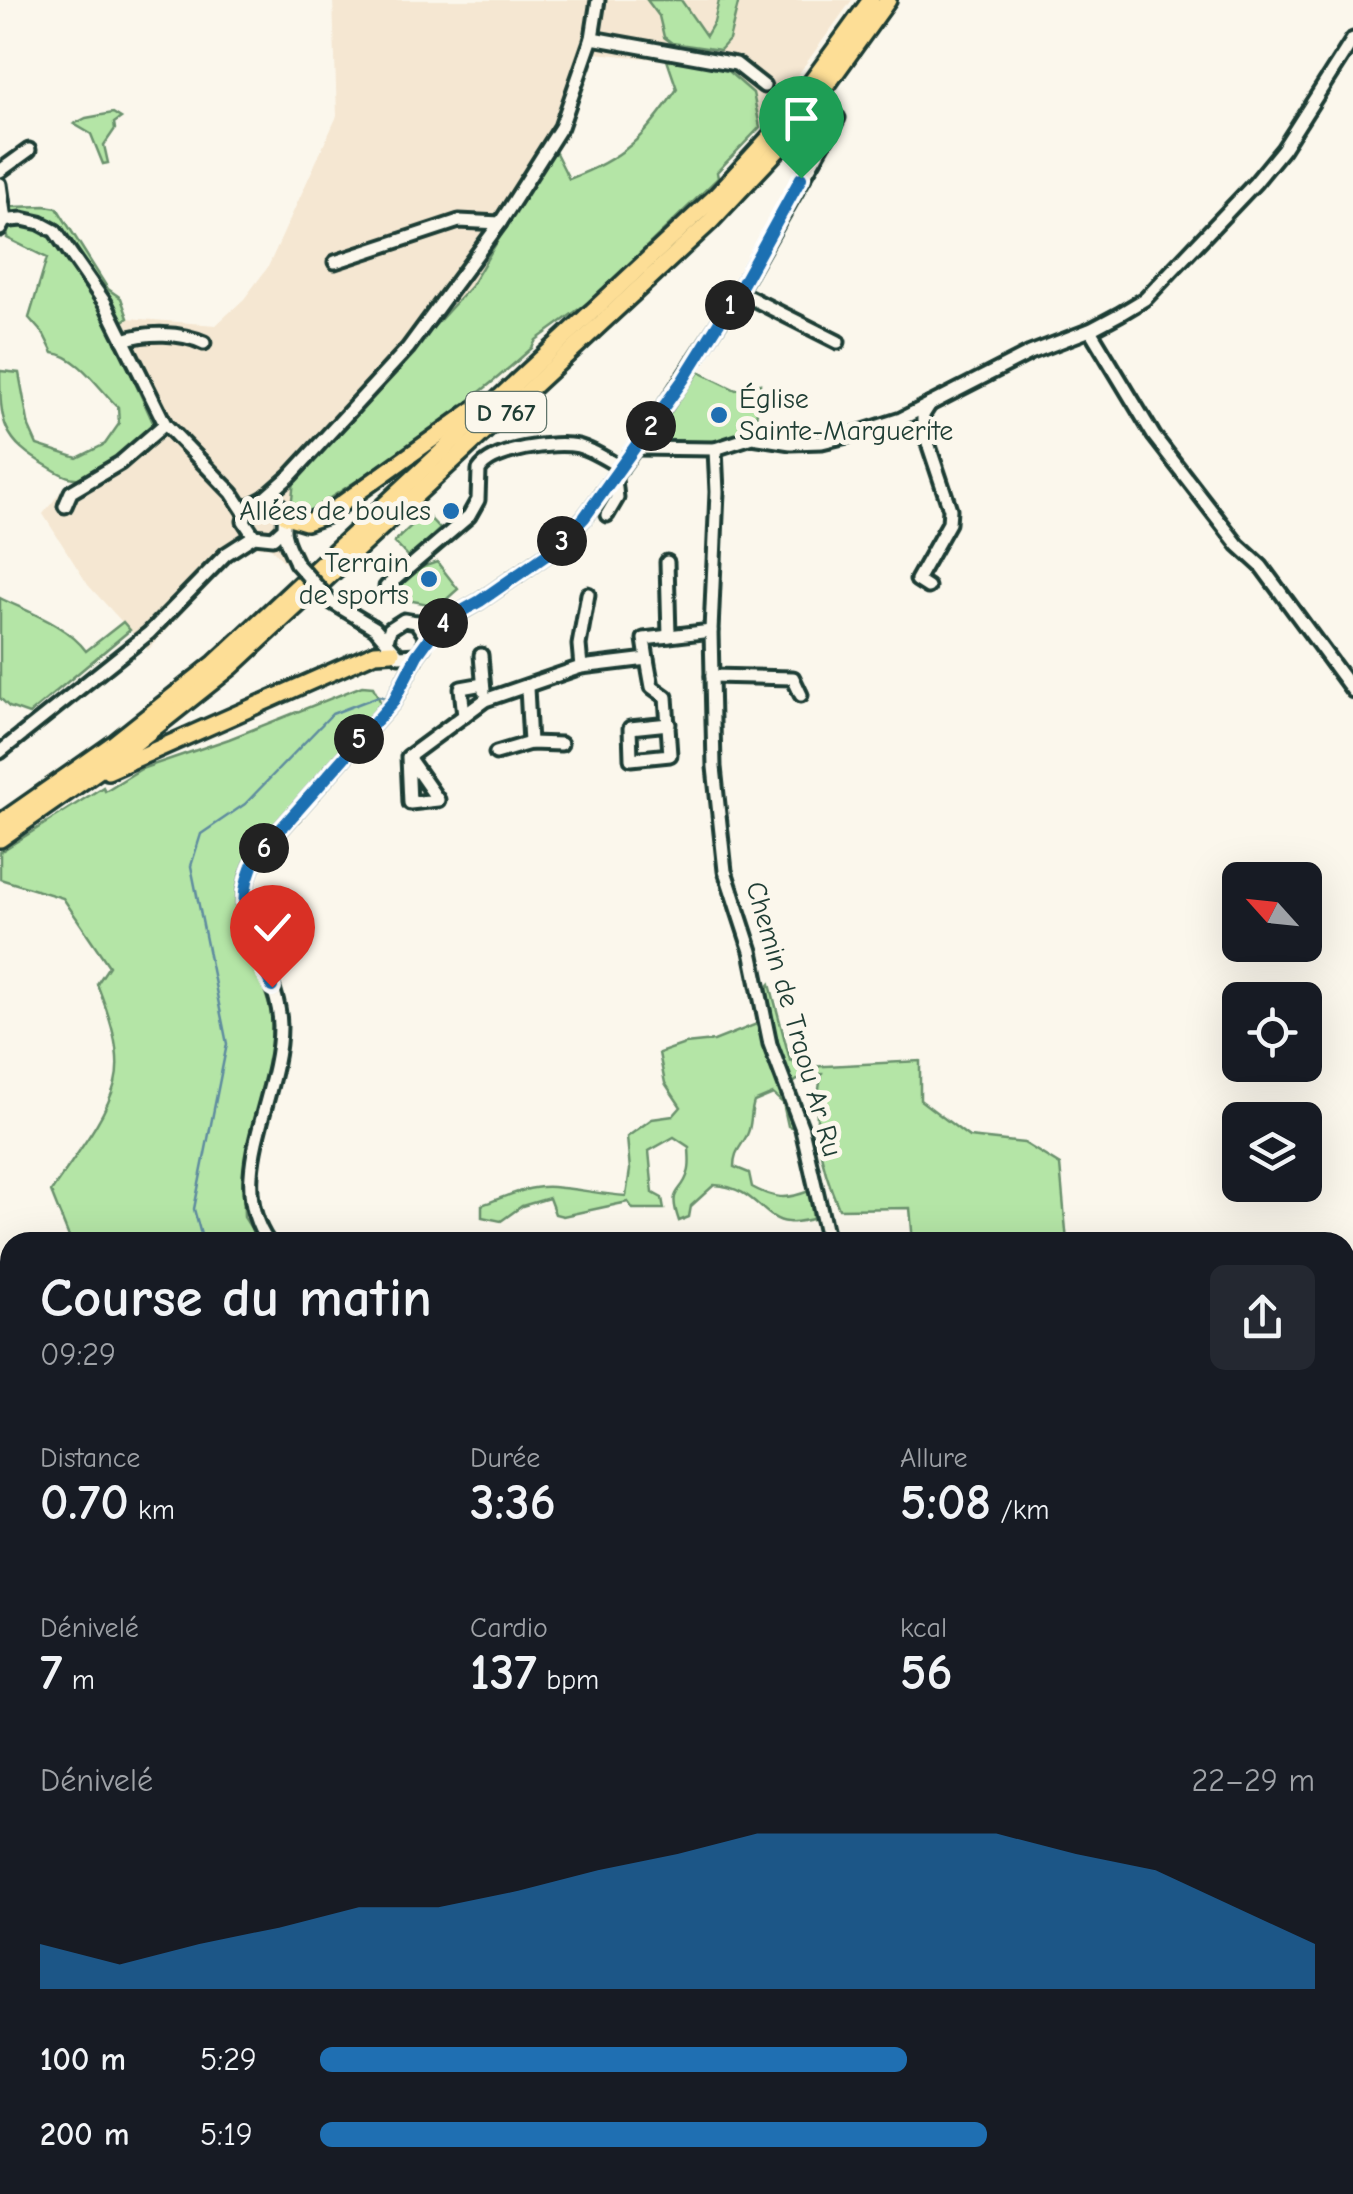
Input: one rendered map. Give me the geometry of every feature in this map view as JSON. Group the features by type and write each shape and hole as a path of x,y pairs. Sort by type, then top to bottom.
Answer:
{"highway":[{"name":"D 767","path":"0,823 141,723 215,663 716,196 806,94 871,0"},
{"name":"D 767","path":"0,839 154,730 231,667 710,222 788,139 888,0"},
{"name":"D 767","path":"283,516 306,522 326,515 528,371"},
{"path":"81,782 375,653 393,649"}],"street":[{"path":"0,752 149,633 226,554 245,517 290,476 408,348 500,223 560,127 592,38 598,0"},
{"path":"592,38 736,64 764,86"},
{"path":"636,448 714,450 752,438 822,442 902,419 1030,354 1090,330 1145,299 1283,150 1353,39"},
{"path":"420,650 446,620 555,549 618,473 738,292 838,118"},
{"path":"0,171 29,150"},
{"path":"0,184 2,223 22,219 55,231 105,303 164,424 232,493 256,538 274,545 296,563 330,601 368,623 404,666 405,682"},
{"path":"336,262 459,221 500,223"},
{"path":"738,292 838,342"},
{"path":"1090,330 1154,436 1238,545 1262,566 1353,691"},
{"path":"123,340 140,334 191,337 204,343"},
{"path":"928,588 917,580 949,523 950,509 924,428 925,409 930,404"},
{"path":"65,506 70,492 120,463 164,424"},
{"path":"386,587 469,516 478,500 479,470 486,461 510,452 566,444 590,450 618,473"},
{"name":"Chemin de Traou Ar Ru","path":"714,450 714,767 725,871 751,951 770,1044 802,1130 826,1232"},
{"path":"608,515 617,498 618,473"},
{"path":"226,554 256,538 273,538 283,516 290,476"},
{"path":"232,493 262,499 283,516 296,563"},
{"path":"667,562 669,636"},
{"path":"580,667 579,645 588,594"},
{"path":"368,623 446,620"},
{"path":"393,649 390,629 398,622"},
{"path":"262,1232 253,1218 249,1174 274,1077 280,1017 246,924 244,886 257,856 393,702 425,635 416,622"},
{"path":"669,724 666,697 652,687 644,639 712,631"},
{"path":"393,649 420,650"},
{"path":"481,656 485,700"},
{"path":"408,757 485,700 580,667 647,659"},
{"path":"712,676 793,678 801,695"},
{"path":"464,716 461,688 484,684"},
{"path":"526,688 530,743"},
{"path":"496,753 530,743 561,744"}],"shaded area":[{"path":"333,0 852,0 760,127 753,93 722,66 596,53 561,134 471,286 294,480 289,527 305,558 292,570 271,548 241,549 148,650 88,585 43,514 63,489 117,460 144,396 111,329 128,318 216,325 244,299 268,267 337,116"}],"green space":[{"path":"647,0 681,0 706,36 719,0 739,0 729,40 720,50 672,43 664,37 659,16"},
{"path":"667,60 722,66 753,93 760,127 717,172 718,178 590,301 536,340 506,371 451,415 306,513 291,509 294,480 471,286 553,147 569,179 631,145 677,89"},
{"path":"113,113 121,118 114,123 115,129 104,145 108,163 103,164 91,134 74,124"},
{"path":"12,207 57,208 108,289 121,298 128,318 111,329 155,427 114,462 80,478 62,474 22,448 7,428 1,404 0,371 19,373 29,427 37,445 77,458 105,444 119,424 118,407 72,360 53,353 29,318 47,258 7,238"},
{"path":"699,372 736,390 760,384 755,429 710,443 661,444 655,435"},
{"path":"425,513 440,529 409,558 394,542"},
{"name":"Terrain de sports","path":"437,562 458,589 439,606 393,594 417,569"},
{"path":"0,598 58,626 86,651 123,622 130,630 29,714 9,707 0,698"},
{"path":"362,686 373,687 382,705 245,861 237,906 272,1014 271,1051 259,1119 243,1176 244,1217 254,1232 67,1232 51,1192 96,1125 117,1071 116,1046 97,984 109,966 63,898 0,879 0,852 103,787 105,791 141,769"},
{"path":"770,984 790,1060 807,1067 920,1061 920,1100 969,1137 1024,1143 1060,1165 1066,1232 912,1232 910,1208 839,1209 819,1142 817,1109 822,1074 805,1075 781,1091 795,1128 788,1126 783,1103 773,1094 754,1102 749,1131 734,1162 734,1167 749,1173 752,1187 767,1194 787,1197 809,1191 813,1219 779,1220 740,1191 714,1185 691,1206 689,1217 679,1221 674,1202 689,1170 689,1147 674,1137 649,1151 653,1193 662,1198 664,1209 633,1209 628,1202 563,1216 555,1214 549,1198 522,1206 501,1221 482,1217 482,1205 535,1188 626,1196 630,1170 627,1137 652,1119 673,1116 681,1107 665,1083 659,1053 685,1044 714,1041 757,1024 754,1005"}],"waterway":[{"path":"200,1232 194,1209 227,1044 191,866 201,834 245,804 332,714 379,696 386,698"}],"place":[{"name":"Église Sainte-Marguerite","path":"719,415"},
{"name":"Allées de boules","path":"451,511"},
{"name":"Terrain de sports","path":"429,579"}],"route":[{"path":"272,987 244,915 244,886 257,856 393,702 433,633 446,620 555,549 584,518 683,380 769,239 801,178"}]}
